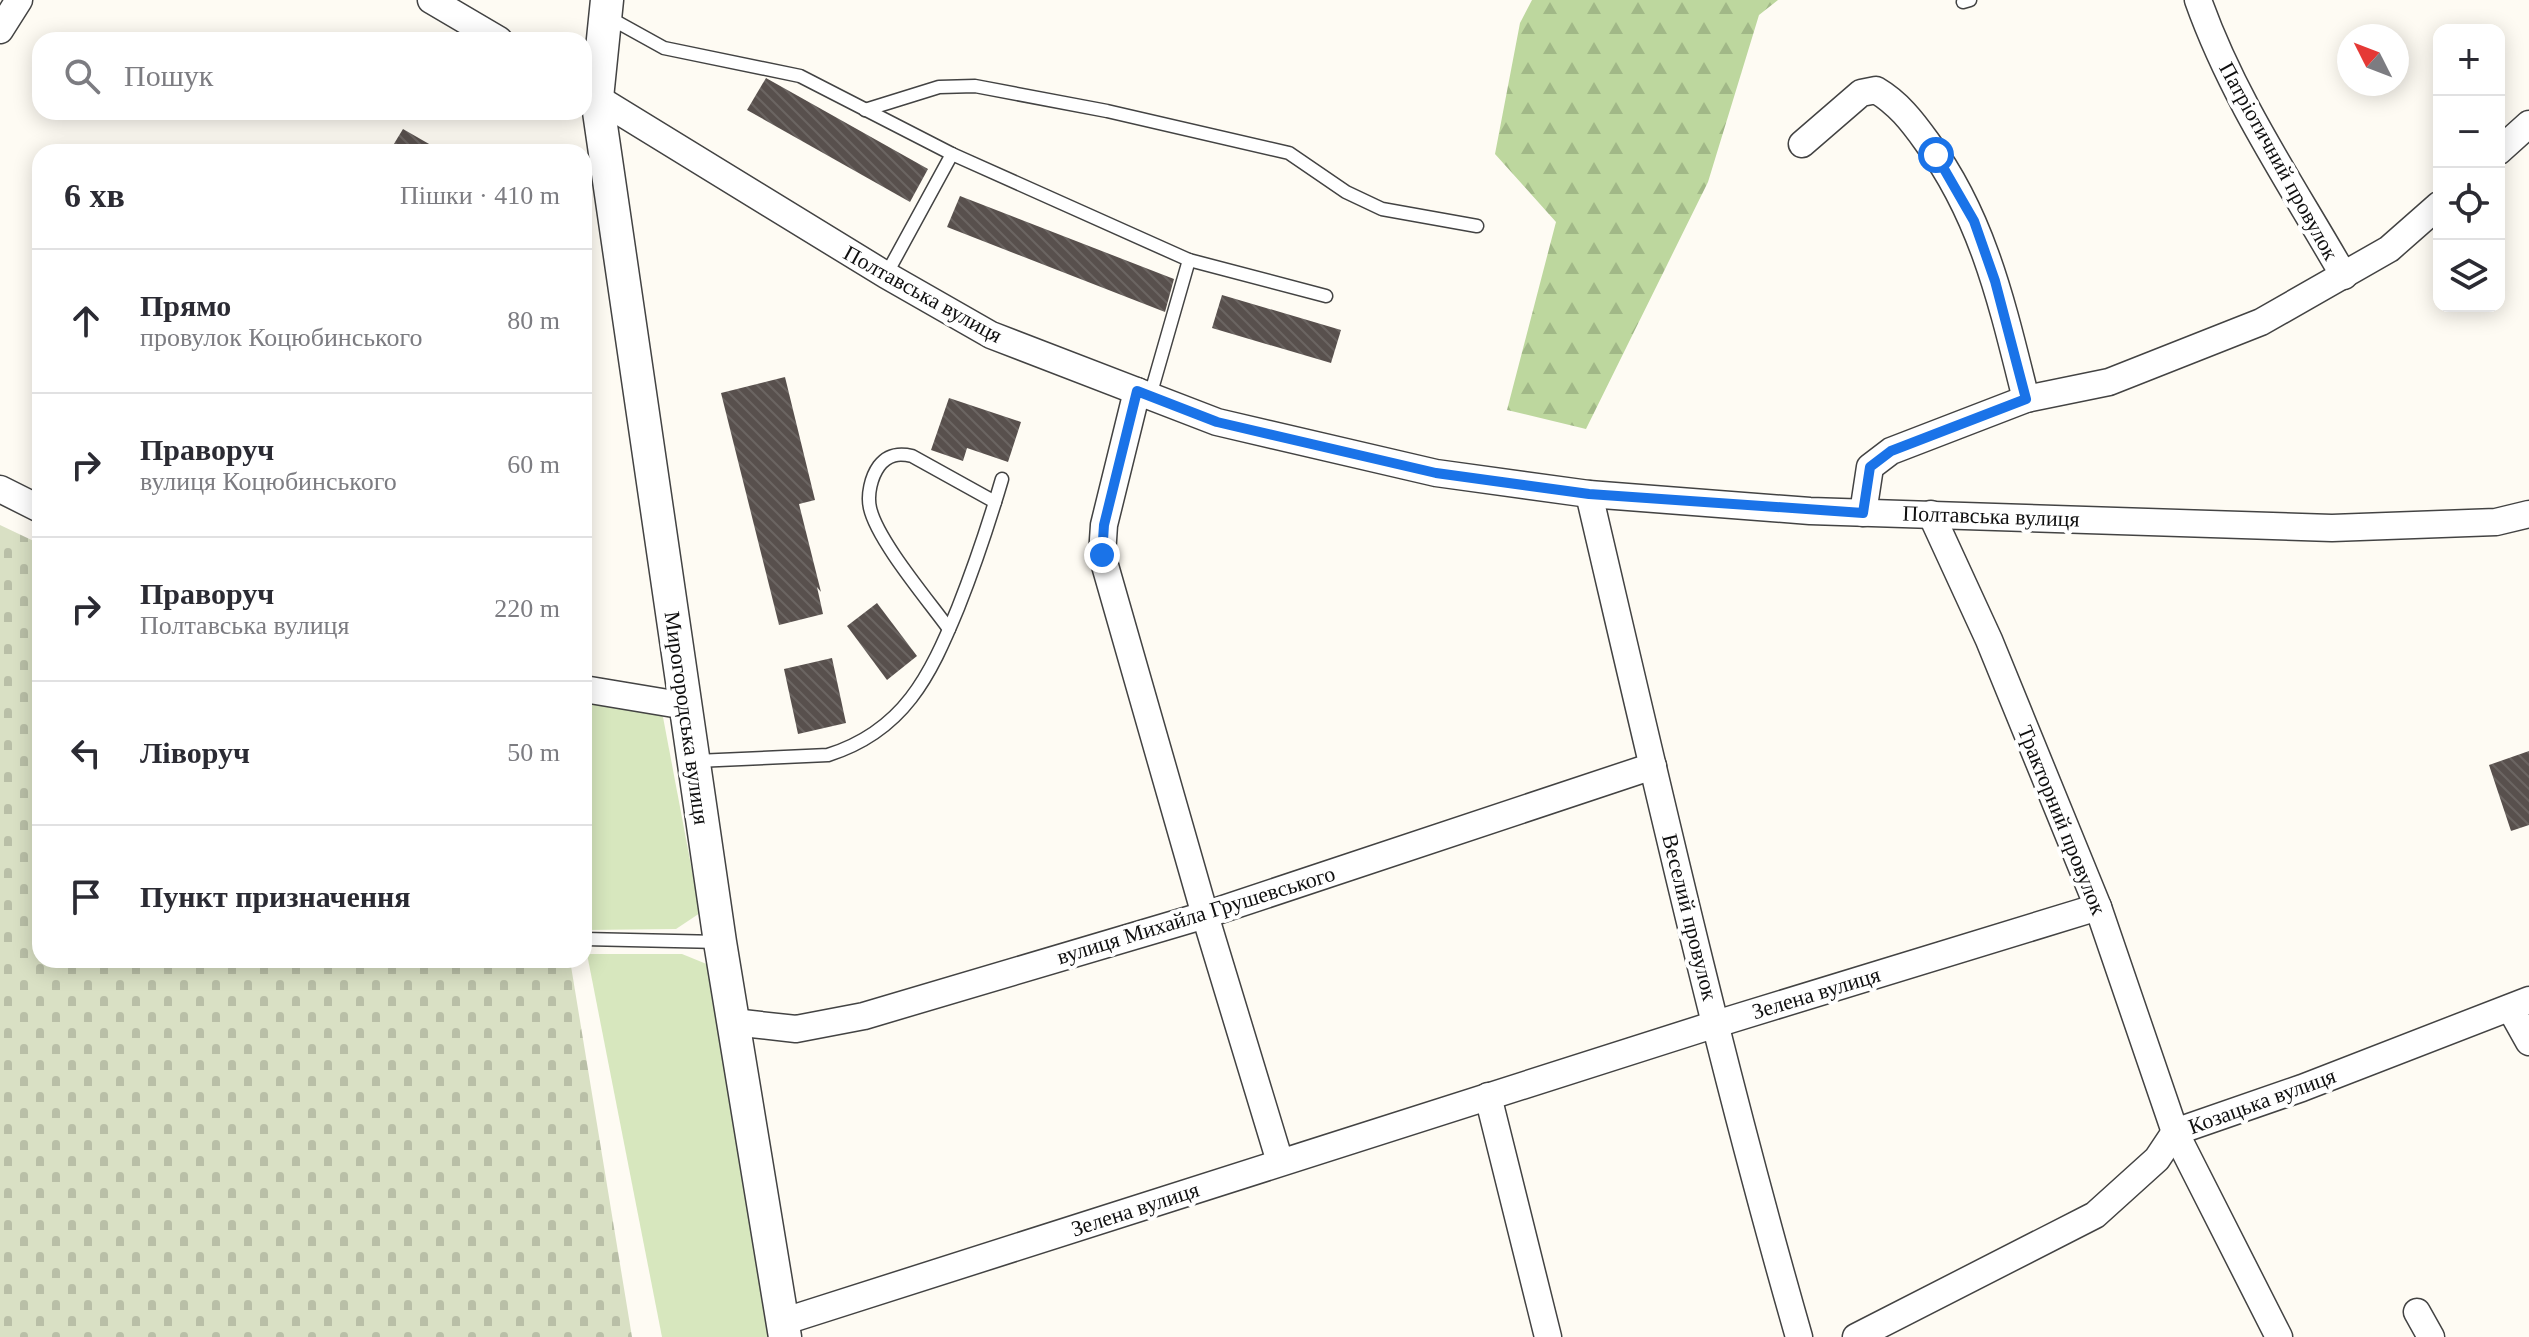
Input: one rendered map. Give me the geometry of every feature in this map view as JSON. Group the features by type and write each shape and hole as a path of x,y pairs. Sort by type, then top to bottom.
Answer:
{"street":[{"path":"0,30 19,0"},
{"path":"431,0 485,32"},
{"name":"Патріотичний провулок","path":"2198,0 2212,40 2244,107 2344,276"},
{"name":"Мирогородська вулиця","path":"592,83 606,8"},
{"path":"1802,144 1861,93 1876,90 1893,100 1906,114 1936,155 1974,221 1995,281 2026,399"},
{"name":"Полтавська вулиця","path":"592,95 886,275 991,335 1217,422 1436,473 1589,494 1863,513 2332,528 2496,522 2529,514"},
{"name":"Мирогородська вулиця","path":"592,107 720,942 784,1330"},
{"path":"2505,146 2529,124"},
{"path":"1863,513 1870,467 1891,451 2026,399 2109,382 2261,322 2389,249 2433,210"},
{"path":"1143,393 1104,525 1102,555 1205,915 1280,1162"},
{"path":"0,489 32,505"},
{"name":"Веселий провулок","path":"1589,494 1716,1024 1763,1212 1799,1337"},
{"name":"Тракторний провулок","path":"1931,514 1989,640 2098,907 2175,1132 2279,1337"},
{"path":"592,690 686,706"},
{"name":"вулиця Михайла Грушевського","path":"733,1022 796,1029 864,1016 1205,915 1653,766"},
{"name":"Зелена вулиця","path":"784,1330 1280,1162 2098,907"},
{"path":"2519,1004 2529,1042"},
{"name":"Козацька вулиця","path":"1856,1337 2095,1215 2157,1159 2175,1132 2302,1088 2519,1004"},
{"path":"1488,1096 1548,1337"},
{"path":"2417,1312 2431,1337"}],"lane":[{"path":"606,8 664,48 800,76 952,154 1189,260 1326,296"},
{"path":"865,110 939,87 975,86 1121,114 1289,153 1346,192 1382,209 1477,226"},
{"path":"886,275 952,154"},
{"path":"1143,393 1189,260"},
{"path":"949,629 879,531 869,507 870,487 877,468 898,453 912,456 995,502"},
{"path":"694,761 828,755 875,733 901,710 934,665 981,551 1002,479"},
{"path":"592,939 720,942"}],"green space":[{"path":"1532,0 1778,0 1759,15 1708,182 1586,429 1507,410 1556,222 1495,154 1520,23"},
{"path":"0,525 32,540 32,968 571,968 632,1337 0,1337"},
{"path":"592,701 652,709 663,717 700,913 676,929 592,930"},
{"path":"592,954 682,954 709,965 770,1337 662,1337 590,968"}],"building":[{"path":"766,78 928,169 910,202 747,110"},
{"path":"403,129 429,144 394,144"},
{"path":"960,196 1174,279 1165,312 947,227"},
{"path":"1222,295 1341,330 1331,363 1212,328"},
{"path":"785,377 815,500 799,504 821,592 817,587 823,614 779,625 721,393"},
{"path":"949,398 1021,422 1008,462 967,448 963,461 931,450"},
{"path":"877,603 917,656 887,680 847,626"},
{"path":"832,658 846,723 798,734 784,669"},
{"path":"2529,751 2529,825 2511,831 2489,765"}],"route":[{"path":"1102,555 1104,525 1137,391 1217,422 1436,473 1589,494 1863,513 1870,467 1891,451 2026,399 1995,281 1974,221 1936,155"}]}
